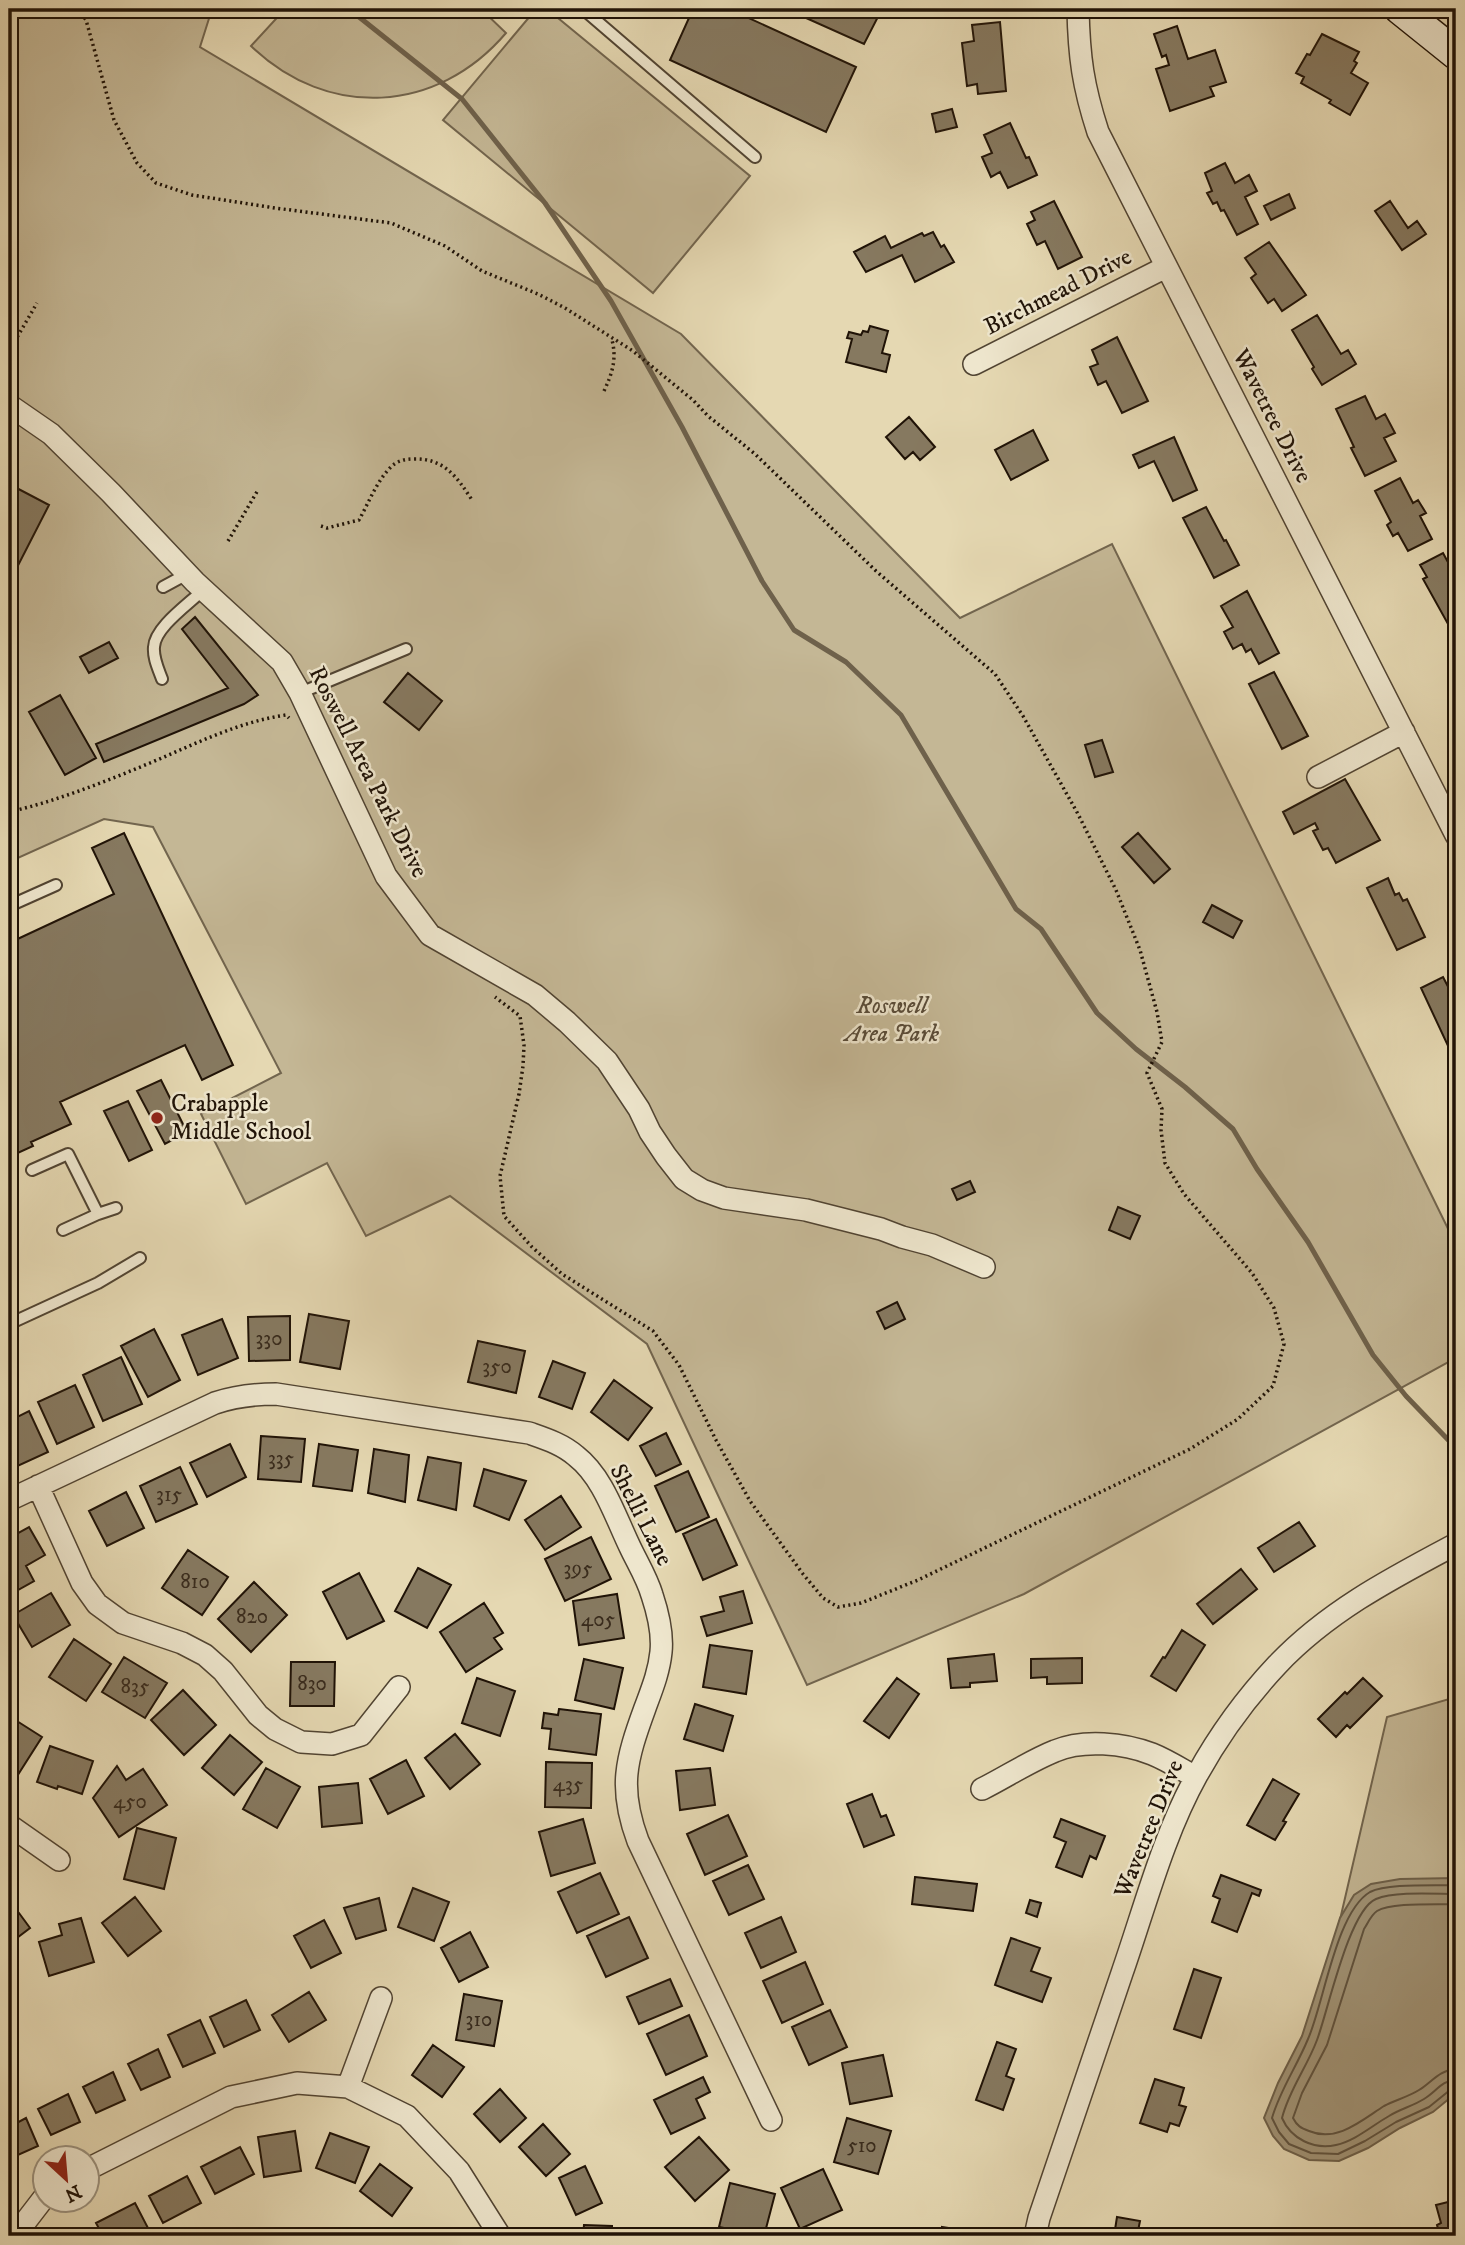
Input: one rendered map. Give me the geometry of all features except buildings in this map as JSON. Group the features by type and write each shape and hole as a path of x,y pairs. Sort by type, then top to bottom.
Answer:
{"street":[{"name":"Wavetree Drive","path":"1078,9 1079,57 1086,95 1098,132 1456,835"},
{"path":"1413,12 1456,54"},
{"name":"Birchmead Drive","path":"974,364 1166,267"},
{"name":"Roswell Area Park Drive","path":"9,405 51,434 187,574 282,662 300,693 386,876 430,935 535,995 567,1021 607,1061 639,1109 650,1132 684,1178 702,1190 723,1198 806,1210 881,1229 932,1245 984,1267"},
{"path":"1318,777 1404,732"},
{"name":"Shelli Lane","path":"9,1500 215,1403 255,1394 276,1394 529,1433 554,1441 577,1456 591,1470 602,1488 651,1592 660,1625 662,1649 658,1673 626,1765 625,1792 630,1820 771,2120"},
{"path":"38,1486 82,1583 97,1604 123,1623 182,1643 205,1655 223,1671 258,1715 275,1730 302,1742 332,1744 361,1735 399,1687"},
{"name":"Wavetree Drive","path":"1035,2236 1043,2205 1167,1840 1195,1777 1220,1735 1279,1663 1316,1629 1350,1603 1390,1579 1456,1545"},
{"path":"982,1789 1057,1750 1078,1745 1104,1744 1151,1754 1195,1777"},
{"path":"9,1825 59,1860"},
{"path":"348,2087 381,1998"},
{"path":"102,2162 231,2097 297,2083 348,2087 407,2116 459,2171 500,2236"},
{"path":"20,2236 32,2213"}],"lane":[{"path":"583,9 755,157"},
{"path":"163,587 187,574"},
{"path":"162,679 154,658 155,638 161,629 204,590"},
{"path":"300,693 406,649"},
{"path":"9,906 56,885"},
{"path":"32,1171 68,1154 97,1213"},
{"path":"63,1230 97,1213 116,1208"},
{"path":"9,1324 98,1283 139,1258"}],"path":[{"path":"78,9 86,20 114,120 137,163 156,183 192,195 391,223 445,246 482,271 538,294 632,351 755,454 876,571 995,674 1023,716 1078,814 1116,890 1140,950 1163,1042 1147,1073 1162,1109 1165,1163 1184,1194 1252,1273 1274,1308 1284,1344 1273,1386 1238,1419 1190,1449 918,1580 861,1603 838,1606 823,1598 750,1501 679,1365 653,1331 562,1274 532,1247 504,1216 500,1176 523,1066 524,1045 520,1016"},
{"path":"9,351 37,303"},
{"path":"604,391 614,366 615,350 611,338"},
{"path":"321,526 327,528 359,520 384,476 390,468 403,460 429,460 441,464 456,476 472,500"},
{"path":"228,541 258,490"},
{"path":"9,812 85,788 261,719 286,715"}],"green space":[{"name":"Roswell Area Park","path":"9,9 212,9 200,47 681,334 960,618 1112,544 1456,1245 1456,1358 1024,1594 807,1685 647,1344 450,1196 366,1236 327,1163 246,1204 201,1114 281,1073 153,827 104,819 9,862"},
{"path":"285,9 481,9 506,33 478,60 448,80 415,92 381,98 347,96 314,87 281,70 251,46"},
{"path":"536,9 547,9 750,176 653,293 443,120"},
{"path":"1456,1697 1456,2085 1291,2131 1387,1717"}],"water":[{"path":"1456,1878 1456,2093 1433,2112 1339,2161 1309,2160 1284,2149 1273,2136 1264,2118 1302,2036 1340,1918 1354,1895 1371,1884 1400,1879"}],"waterway":[{"path":"349,9 462,99 545,203 611,301 682,427 762,581 794,630 846,662 901,715 1016,909 1041,929 1097,1013 1233,1129 1257,1169 1308,1242 1373,1355 1406,1396 1456,1448"}],"place":[{"name":"Crabapple Middle School","path":"157,1118"}]}
